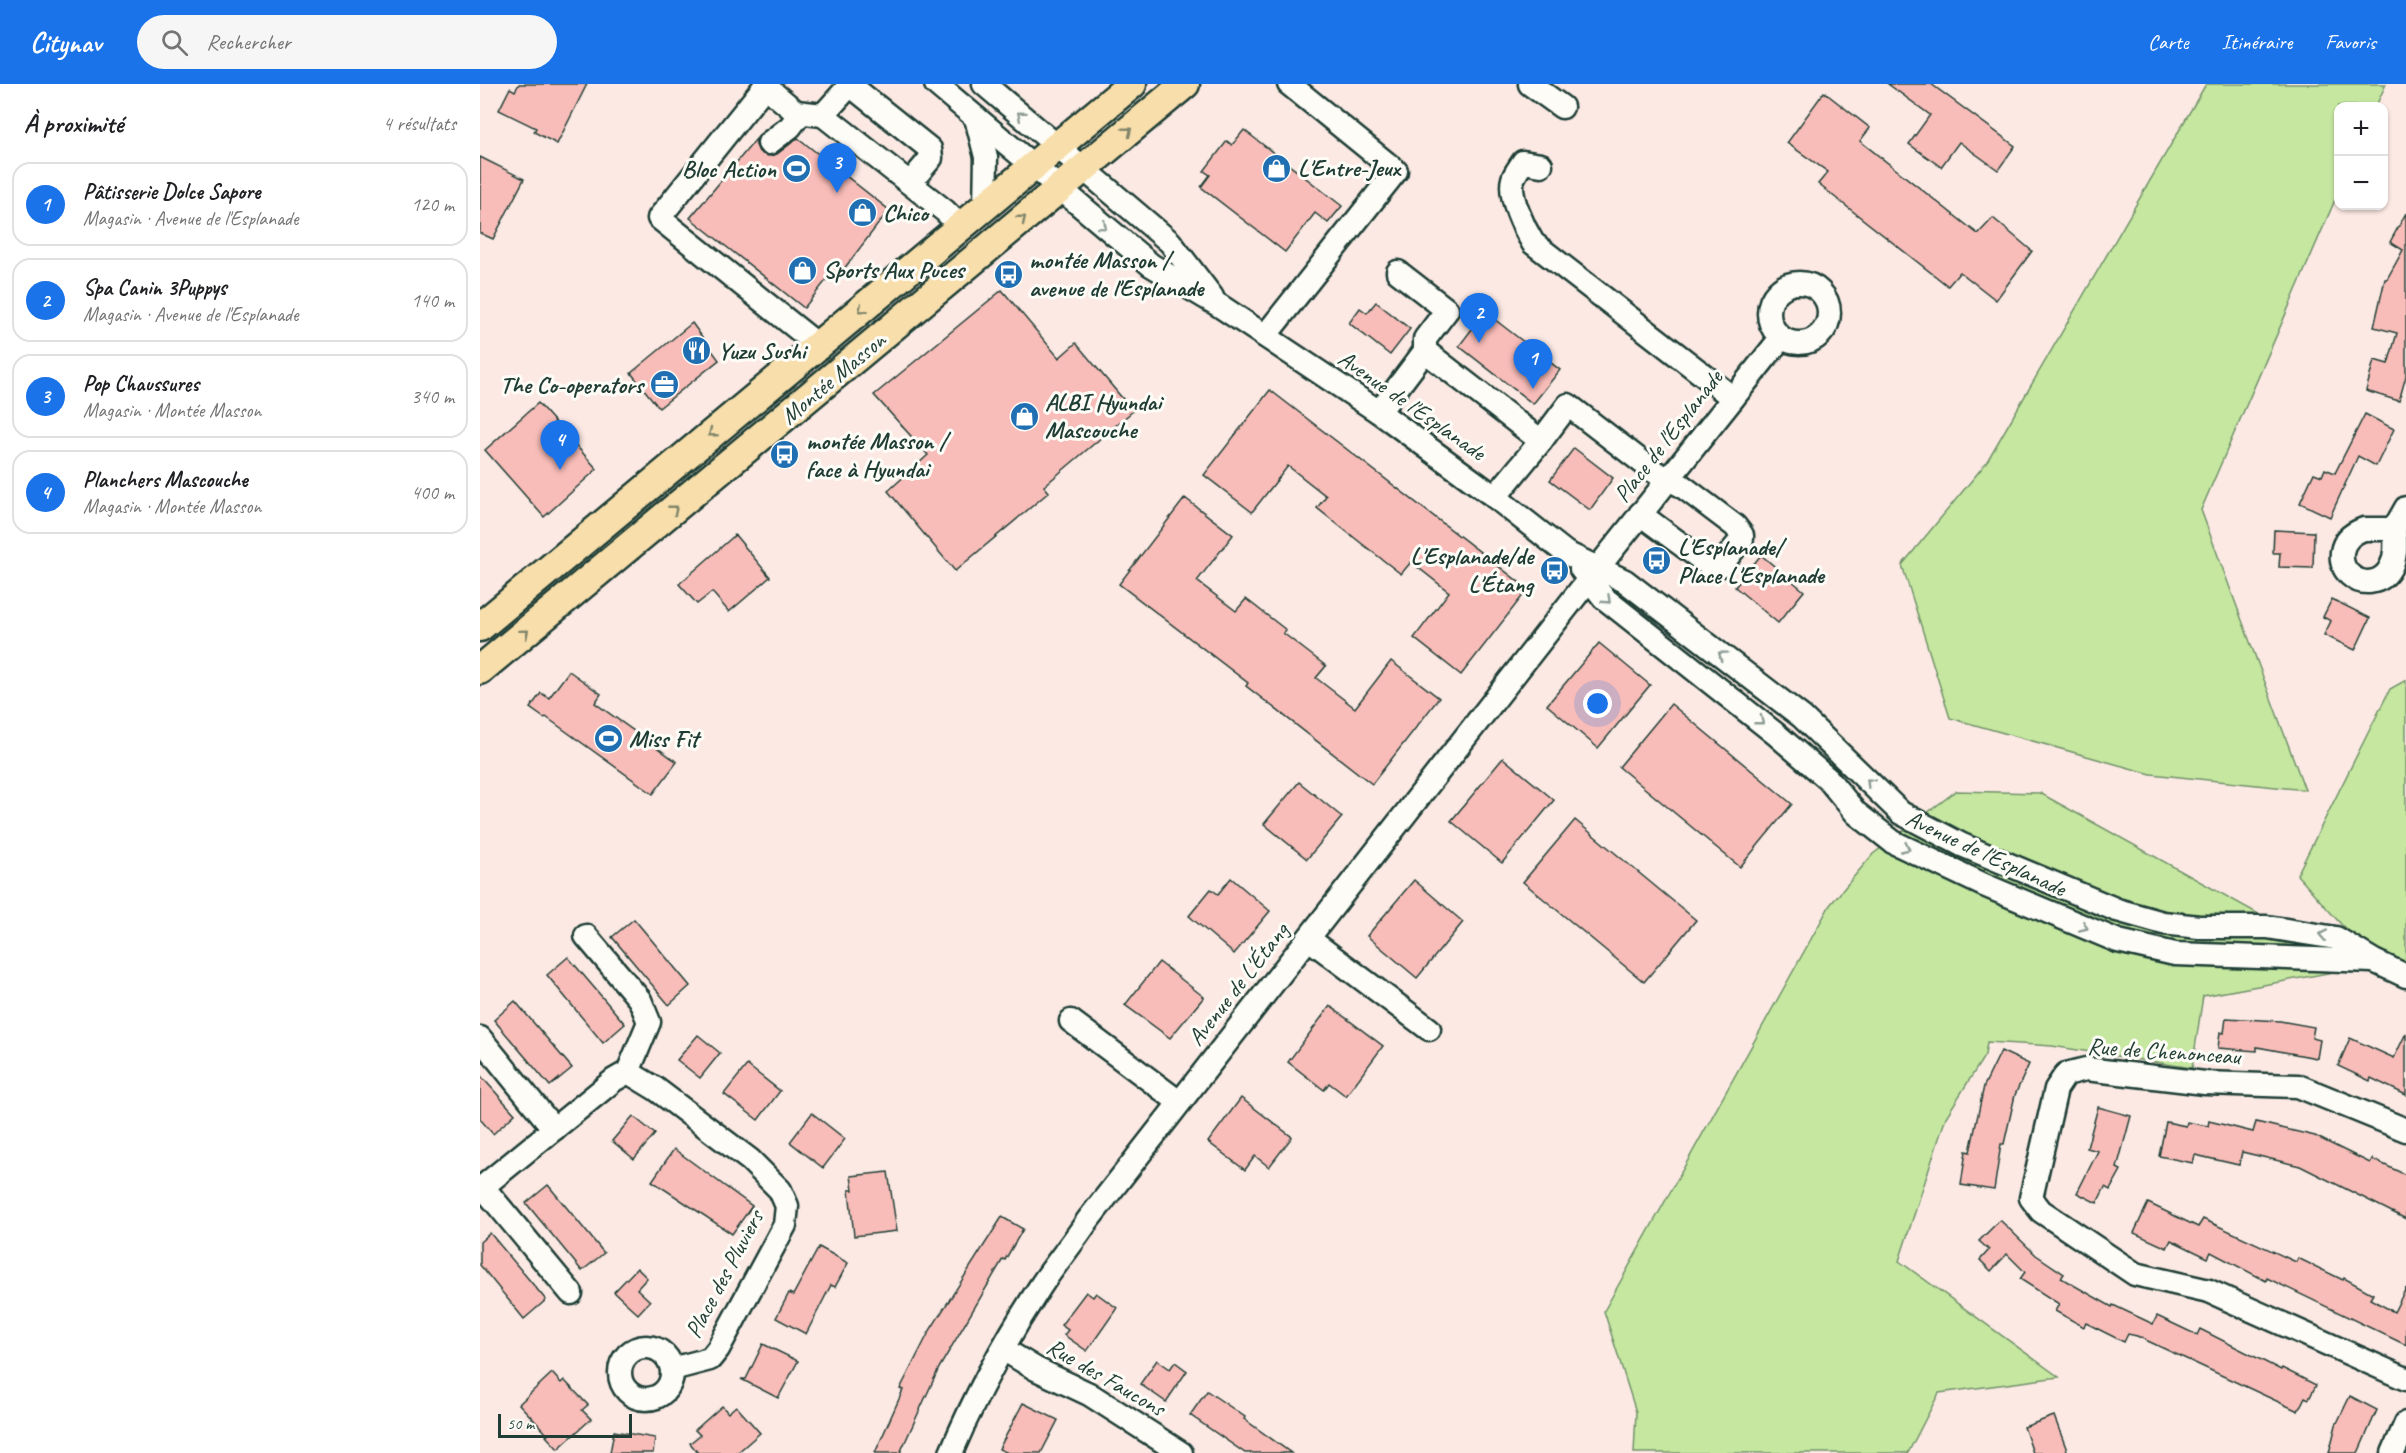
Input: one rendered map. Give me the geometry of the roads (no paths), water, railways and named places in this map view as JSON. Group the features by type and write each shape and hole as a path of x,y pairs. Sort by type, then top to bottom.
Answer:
{"main road":[{"name":"Montée Masson","path":"480,627 1132,84"},
{"name":"Montée Masson","path":"480,670 1185,84"}],"street":[{"path":"823,115 851,84 930,149 931,158 910,183"},
{"name":"Avenue de l'Esplanade","path":"936,84 1151,265 1220,306 1379,412 1495,497 1593,574 1625,581 1802,717 1901,813 1962,845 2117,910 2163,923 2199,927 2267,927 2336,938 2374,962 2406,976"},
{"name":"Avenue de l'Esplanade","path":"984,84 1170,242 1220,306"},
{"path":"1265,336 1396,171 1289,84"},
{"path":"1530,84 1562,107"},
{"path":"819,346 659,218 765,86 800,114 823,115 945,211 961,227"},
{"path":"769,143 790,127 800,114"},
{"path":"976,118 986,157 985,208"},
{"path":"1540,165 1523,162 1514,176 1512,188 1523,226 1533,243 1733,398"},
{"path":"1379,412 1425,351 1425,339 1447,310 1398,272"},
{"name":"Place de l'Esplanade","path":"1593,574 1781,338"},
{"path":"1425,351 1540,441"},
{"path":"1495,497 1568,405 1655,472 1682,486 1739,530 1742,538 1721,565 1713,568 1640,514"},
{"path":"2394,529 2406,508"},
{"name":"Avenue de l'Esplanade","path":"1593,574 1604,598 1794,750 1828,779 1856,813 1893,842 1984,885 2118,941 2175,954 2374,962"},
{"name":"Avenue de L'Étang","path":"951,1453 1003,1349 1063,1255 1179,1102 1593,574"},
{"path":"571,1293 482,1188 614,1080 628,1072 649,1022 640,1000 586,936"},
{"path":"1309,939 1429,1029"},
{"path":"1071,1021 1179,1102"},
{"path":"480,1038 554,1130"},
{"name":"Rue de Chenonceau","path":"2406,1130 2298,1086 2205,1083 2086,1069 2067,1074 2056,1089 2031,1198 2041,1211 2135,1274 2209,1291 2406,1379"},
{"name":"Place des Pluviers","path":"628,1072 656,1089 750,1160 780,1190 787,1206 785,1225 718,1349 710,1359 672,1369"},
{"name":"Rue des Faucons","path":"1003,1349 1036,1369 1089,1394 1181,1453"},
{"path":"2393,1453 2406,1423"}],"place":[{"name":"L'Entre-Jeux","path":"1277,168"},
{"name":"Bloc Action","path":"797,169"},
{"name":"Pop Chaussures","path":"837,193"},
{"name":"Chico","path":"862,213"},
{"name":"Sports Aux Puces","path":"802,270"},
{"name":"montée Masson / avenue de l'Esplanade","path":"1008,274"},
{"name":"Spa Canin 3Puppys","path":"1479,343"},
{"name":"Yuzu Sushi","path":"697,351"},
{"name":"The Co-operators","path":"664,385"},
{"name":"Pâtisserie Dolce Sapore","path":"1533,389"},
{"name":"ALBI Hyundai Mascouche","path":"1024,416"},
{"name":"montée Masson / face à Hyundai","path":"785,455"},
{"name":"Planchers Mascouche","path":"560,470"},
{"name":"L'Esplanade/ Place L'Esplanade","path":"1657,561"},
{"name":"L'Esplanade/de L'Étang","path":"1554,570"},
{"name":"Miss Fit","path":"608,739"}]}
